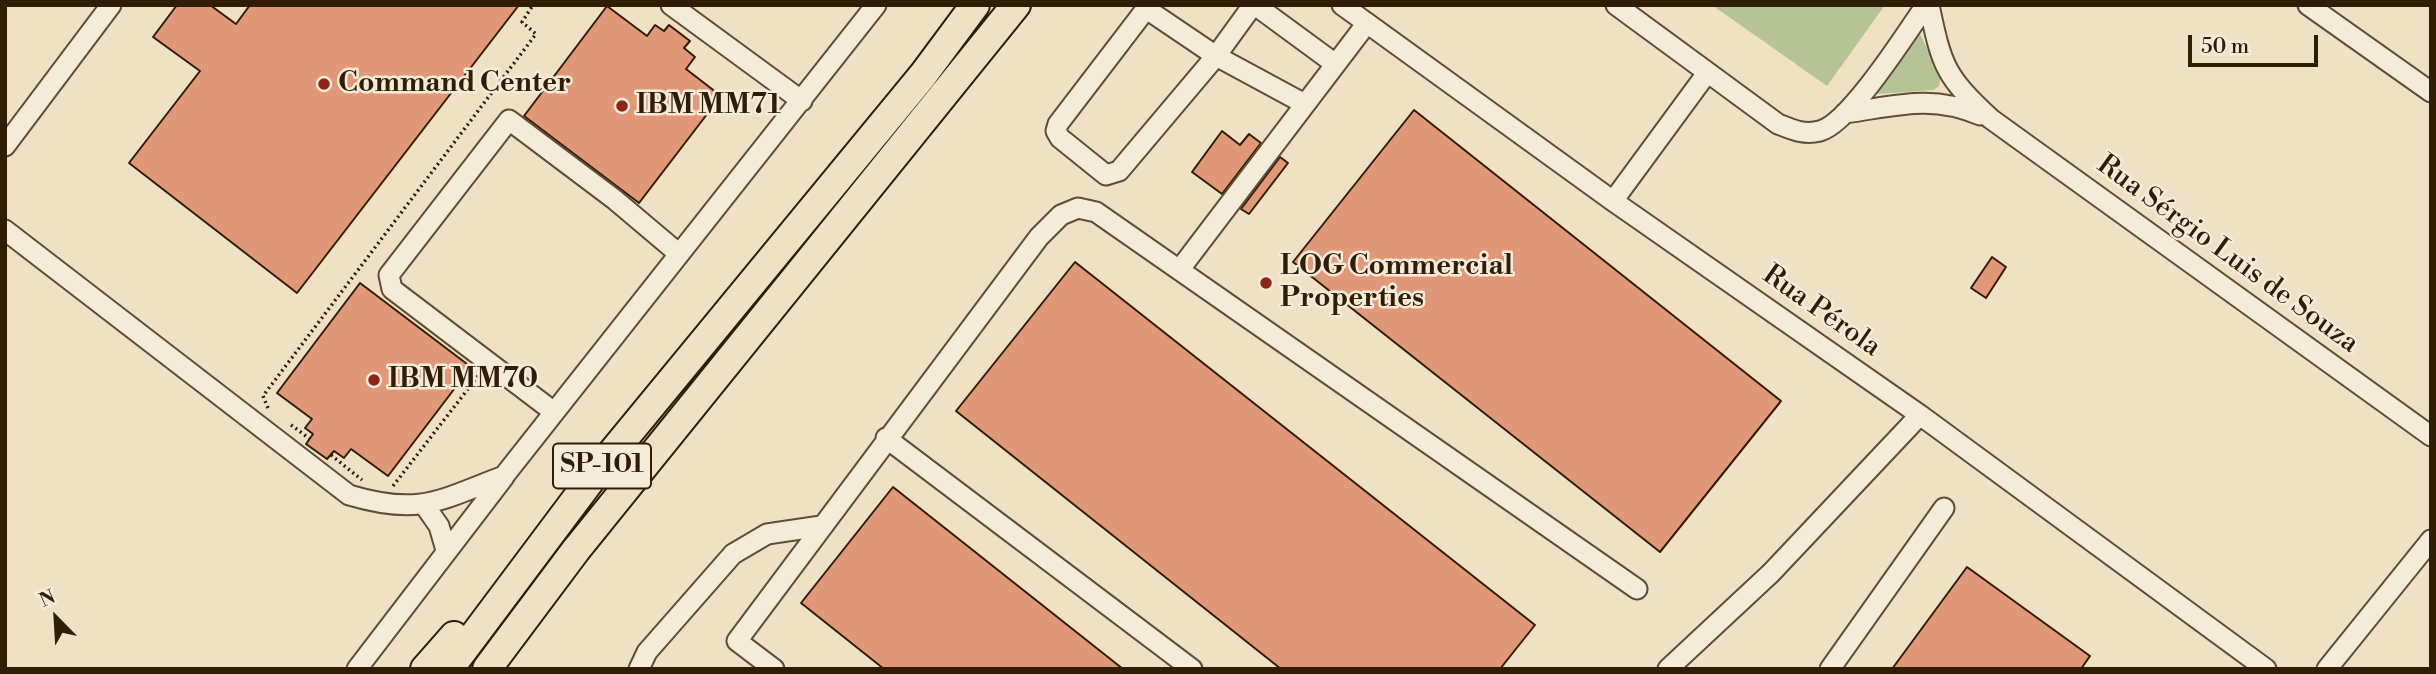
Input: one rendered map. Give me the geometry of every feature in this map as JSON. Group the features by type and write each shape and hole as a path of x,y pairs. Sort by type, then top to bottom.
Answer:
{"highway":[{"name":"SP-101","path":"449,669 598,470 923,75 975,5"},
{"name":"SP-101","path":"487,669 576,550 1016,5"},
{"path":"425,669 598,470"},
{"path":"507,669 576,550"}],"street":[{"path":"5,146 111,5"},
{"path":"671,5 803,101"},
{"path":"358,669 446,550 678,253 803,101 876,5"},
{"path":"1303,103 1216,56 1147,7 1058,124 1056,131 1106,175 1119,171 1216,56 1254,5 1334,62"},
{"name":"Rua Pérola","path":"1342,5 1613,201 1920,415 2258,667"},
{"path":"1616,5 1707,74 1779,124 1801,134 1823,131 1845,113 1891,56 1927,5"},
{"name":"Rua Sérgio Luis de Souza","path":"1927,5 1938,51 1950,79 1991,120 2431,436"},
{"path":"2308,5 2431,92"},
{"path":"1180,269 1334,62 1367,23"},
{"path":"1613,201 1707,74"},
{"path":"1932,101 1945,92 1950,79"},
{"name":"Rua Sérgio Luis de Souza","path":"1845,113 1932,101 1948,103 1991,120"},
{"path":"554,412 392,289 388,282 389,275 509,120 614,199 678,253"},
{"path":"774,669 737,641 886,438 1039,237 1061,215 1078,208 1096,212 1180,269 1637,589"},
{"path":"5,230 349,495 401,507 425,506 504,476"},
{"path":"1668,669 1771,573 1920,415"},
{"path":"886,438 1192,669"},
{"path":"425,506 439,526 446,550"},
{"path":"1830,669 1944,508"},
{"path":"639,669 647,652 733,554 767,534 821,526"},
{"path":"2327,669 2431,540"}],"path":[{"path":"269,409 263,396 536,34 522,22 533,5"},
{"path":"390,491 489,363"},
{"path":"289,424 310,439"},
{"path":"331,455 370,486"}],"green space":[{"path":"1712,5 1885,5 1827,86"},
{"path":"1919,32 1941,76 1939,86 1934,90 1878,94 1874,90"}],"building":[{"name":"Command Center","path":"177,5 210,5 236,24 250,5 519,5 297,293 129,163 200,71 153,37"},
{"name":"IBM MM71","path":"607,6 647,36 655,25 664,31 669,25 690,41 684,48 695,57 686,69 721,96 639,203 524,116"},
{"path":"1414,110 1781,401 1660,552 1293,262"},
{"path":"1222,131 1240,145 1249,134 1261,143 1222,194 1192,172"},
{"path":"1280,157 1288,163 1249,214 1241,209"},
{"path":"1992,257 2006,267 1986,298 1971,288"},
{"path":"1075,262 1535,625 1500,669 1281,669 956,411"},
{"name":"IBM MM70","path":"360,283 471,367 388,476 351,449 344,458 334,451 327,459 306,444 313,434 305,428 312,419 277,393"},
{"path":"893,487 1123,669 884,669 801,603"},
{"path":"1967,567 2090,656 2081,669 1892,669"}],"place":[{"name":"Command Center","path":"324,84"},
{"name":"IBM MM71","path":"622,106"},
{"name":"LOG Commercial Properties","path":"1266,283"},
{"name":"IBM MM70","path":"374,380"}]}
